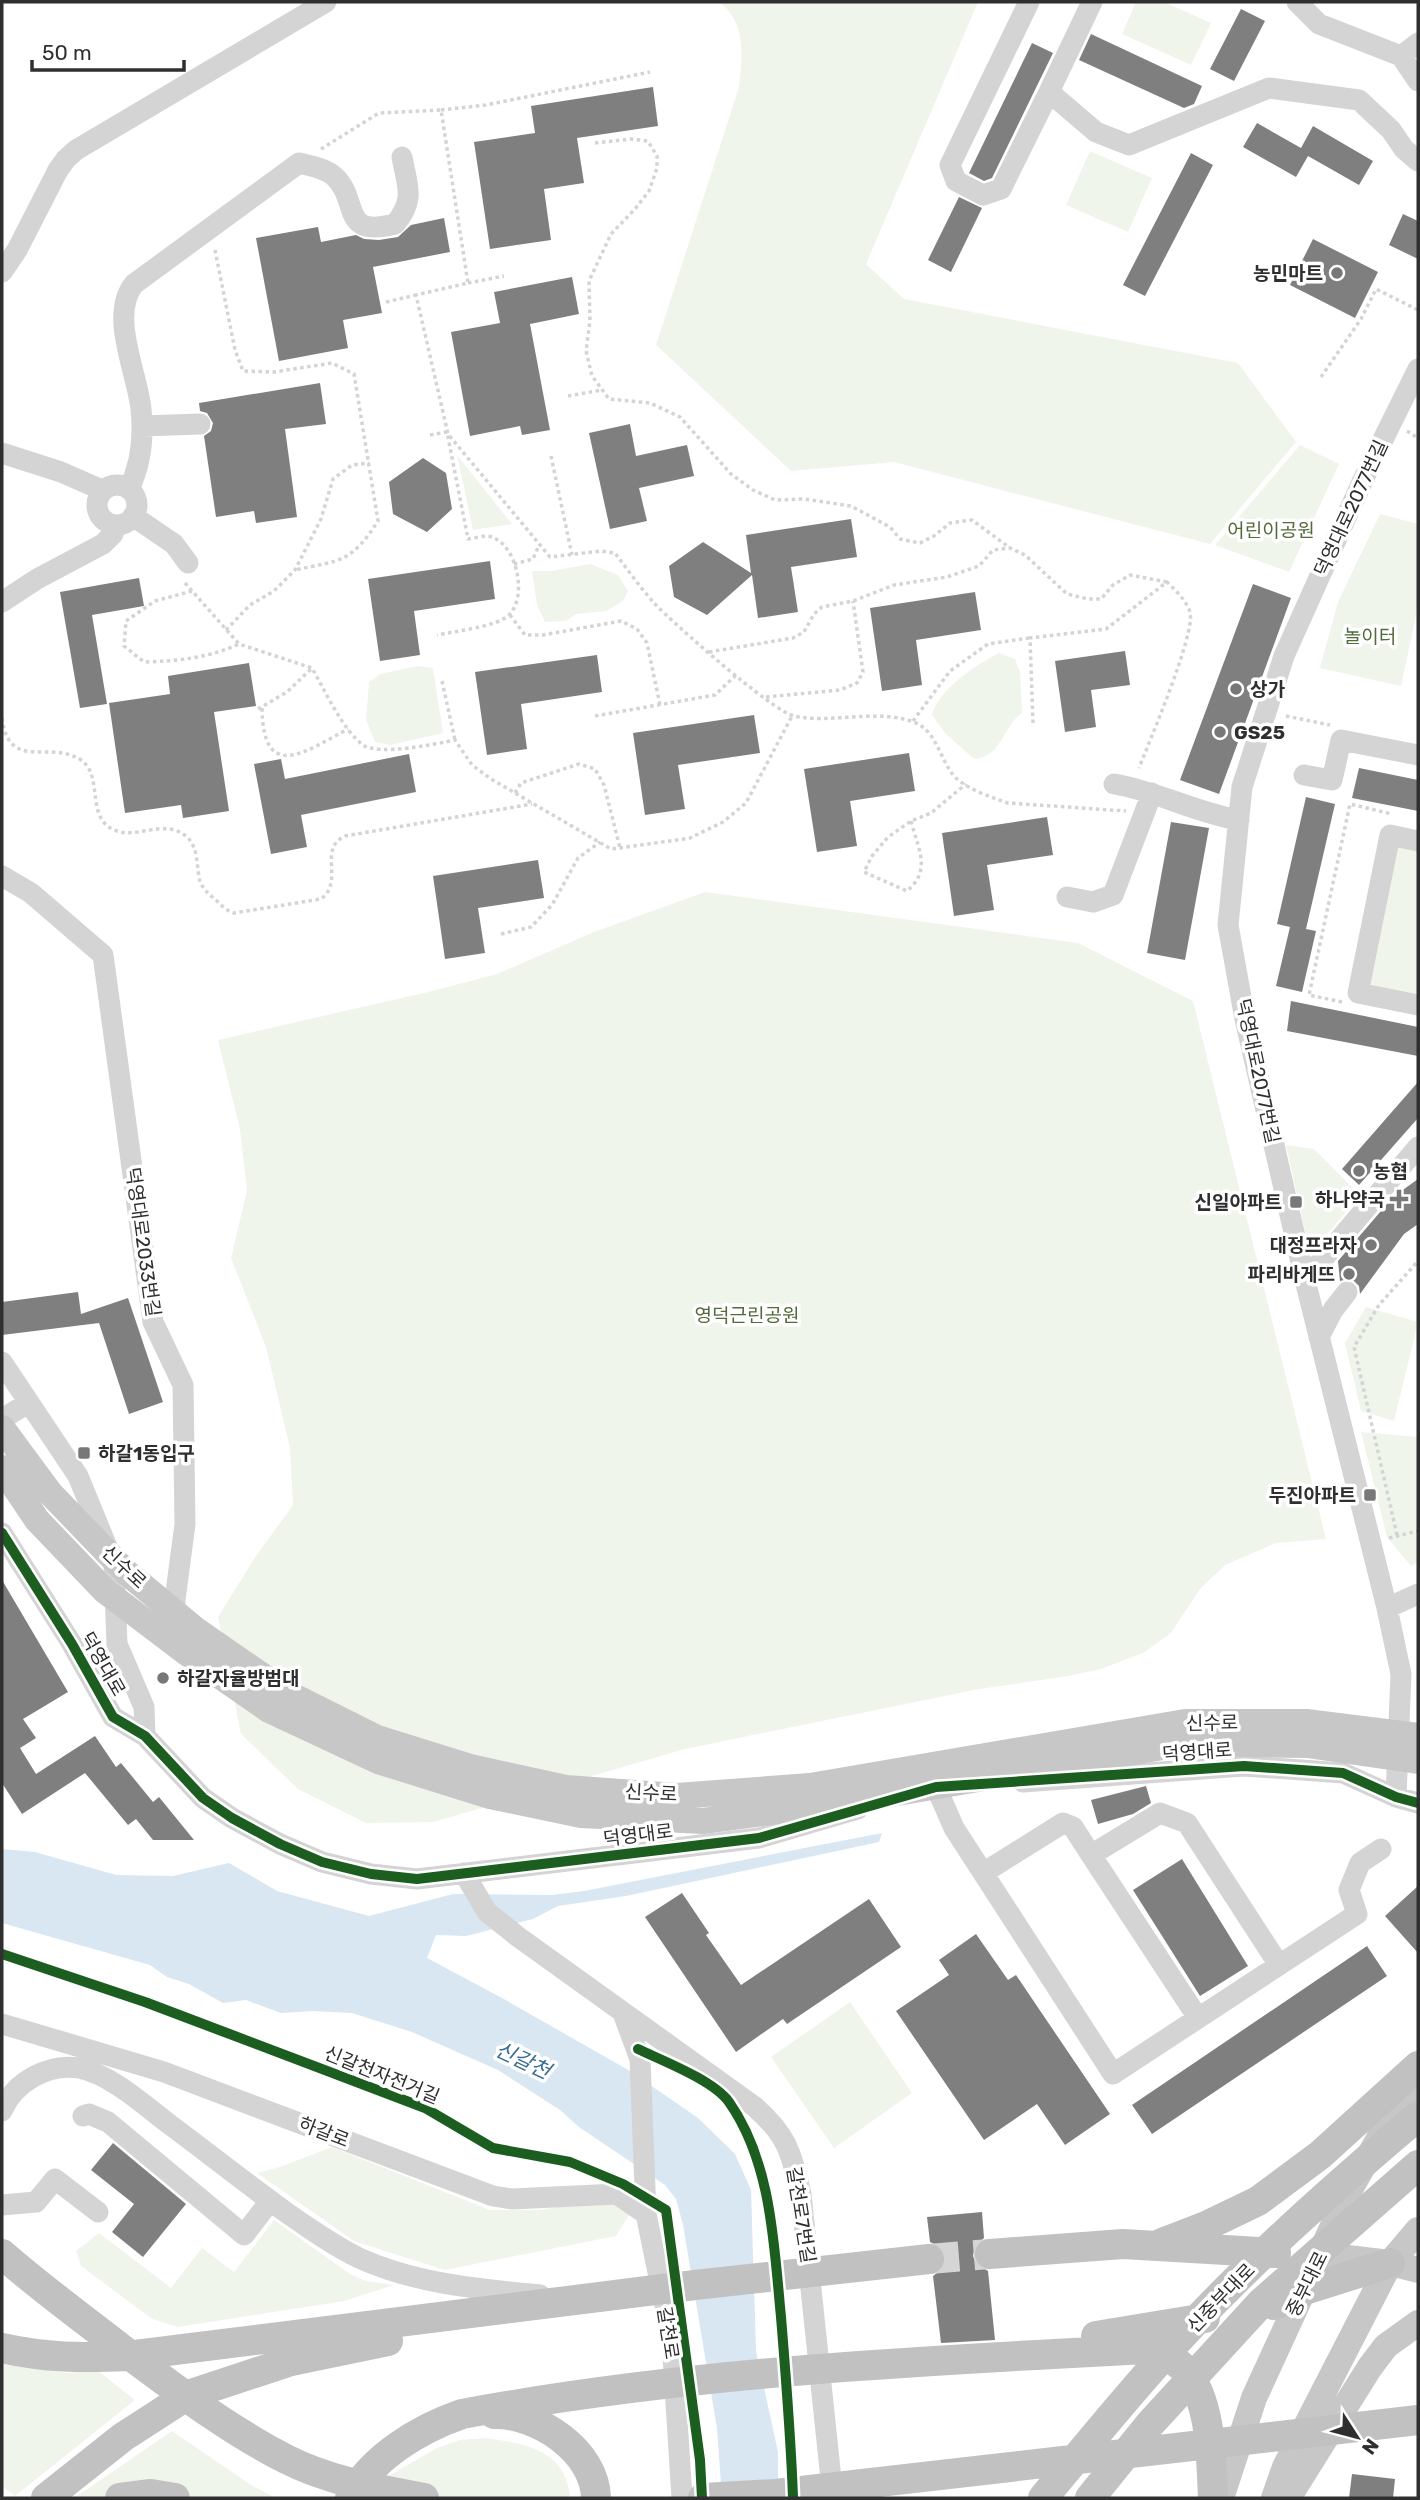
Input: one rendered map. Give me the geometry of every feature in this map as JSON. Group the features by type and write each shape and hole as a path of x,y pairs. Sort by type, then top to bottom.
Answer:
{"highway":[{"path":"1158,2244 1206,2226 1258,2200 1320,2155 1418,2066"},
{"name":"신중부대로","path":"1043,2498 1131,2392 1228,2288 1334,2188 1418,2116"},
{"name":"신중부대로","path":"1090,2498 1150,2424 1262,2302 1418,2165"},
{"path":"990,2254 1158,2244 1322,2255"},
{"path":"2,2347 71,2359 127,2356 695,2285 929,2259"},
{"path":"964,2358 1177,2321 1255,2313 1305,2290 1390,2263"},
{"path":"19,2269 199,2407 287,2460 328,2476 424,2498"},
{"path":"46,2498 123,2437 188,2395 290,2361 584,2300"},
{"path":"350,2498 374,2468 393,2451 440,2422 462,2414 617,2389 964,2358 1147,2349 1168,2357 1185,2370 1203,2404 1213,2498"},
{"path":"462,2414 508,2414 541,2426 572,2448 585,2463 593,2478 596,2498"},
{"path":"703,2498 775,2494 1418,2420"},
{"path":"120,2498 152,2494 175,2498"}],"main road":[{"name":"신수로","path":"2,1428 50,1493 126,1572 196,1630 287,1693 377,1738 470,1766 566,1788 677,1796 810,1786 1185,1722 1306,1722 1418,1736"},
{"name":"신수로","path":"2,1468 37,1520 105,1591 184,1651 269,1710 378,1761 490,1796 581,1815 703,1821 845,1802 1186,1743 1307,1745 1418,1761"},
{"name":"중부대로","path":"1221,2498 1254,2398 1322,2255 1349,2191 1397,2106 1418,2082"},
{"path":"1274,2498 1285,2467 1390,2263 1418,2230"},
{"path":"1322,2255 1390,2263 1418,2270"},
{"path":"1288,2498 1370,2367 1386,2347 1418,2323"}],"street":[{"path":"2,272 17,250 58,170 76,150 326,2"},
{"path":"1029,2 950,165 956,181 983,195 1001,189 1092,2"},
{"path":"1297,2 1319,24 1401,56 1418,81"},
{"path":"1401,56 1418,43"},
{"path":"1049,92 1096,132 1129,145 1269,88 1359,100 1413,148"},
{"path":"129,489 138,464 142,426 138,387 123,315 126,296 139,279 299,163 319,168 338,180 352,215 358,222 368,227 395,224 404,213 409,198 402,157"},
{"name":"덕영대로2077번길","path":"1396,1797 1401,1674 1305,1280 1245,1019 1228,925 1242,787 1284,656 1362,482 1418,369"},
{"path":"142,426 200,424"},
{"path":"2,453 61,472 102,490"},
{"path":"2,602 37,579 103,544 113,534 124,521 137,505 129,489 112,485 102,490 96,502 99,515 109,524 124,521 174,544 188,563"},
{"path":"1304,775 1332,780 1341,740 1418,755"},
{"path":"1067,897 1093,902 1113,895 1136,794 1239,820"},
{"path":"1418,841 1390,835 1358,993 1418,1005"},
{"name":"덕영대로2033번길","path":"2,876 31,893 103,955 153,1322 183,1385 185,1524 175,1600 174,1652"},
{"path":"1305,1280 1418,1147"},
{"path":"1319,1337 1333,1310 1347,1292"},
{"name":"덕영대로","path":"2,1362 78,1476 114,1564 117,1644 144,1707 145,1736"},
{"path":"2,1419 28,1403"},
{"name":"덕영대로","path":"2,1534 72,1644 113,1717 145,1736 203,1798 232,1818 280,1844 322,1862 371,1874 418,1879 758,1838 936,1787 1244,1766 1343,1773 1418,1804"},
{"path":"1387,1608 1418,1594"},
{"path":"1343,1773 1377,1749 1395,1711 1401,1674"},
{"path":"936,1787 954,1828 1113,2074 1357,1914 1349,1890 1360,1863 1381,1849"},
{"path":"1091,1855 1160,1813 1187,1823 1279,1965"},
{"path":"983,1873 1063,1823 1073,1827 1198,2018"},
{"path":"464,1873 487,1912 623,2012"},
{"name":"갈천로","path":"623,2012 640,2059 646,2214 672,2340 682,2498"},
{"name":"갈천로7번길","path":"623,2012 755,2107 772,2122 789,2148 801,2194 833,2498"},
{"name":"하갈로","path":"2,2024 164,2072 493,2196 512,2199 617,2194 646,2214"},
{"path":"2,2111 19,2087 41,2072 61,2067 81,2068 132,2096 270,2201 359,2258 452,2286 584,2300"},
{"path":"82,2116 89,2114 108,2122 244,2235 270,2201"},
{"path":"2,2205 36,2202 55,2179 98,2212"},
{"path":"2,2237 19,2269"}],"path":[{"path":"299,163 379,113 441,110 486,104 650,72"},
{"path":"441,110 468,283"},
{"path":"447,432 550,557 601,551 614,553 655,604 764,698 792,716 868,715 913,721 940,747 945,762 956,779 1008,803 1136,794 1187,641 1191,614 1182,597 1167,582 1130,575 1113,586 1101,600 1068,594 1025,555 1010,548 972,520 950,523 920,543 900,538 890,527 851,506 804,499 775,500 753,490 731,474 680,417 650,403 609,399 592,376 586,351 590,321 589,281 611,234 649,191 657,168 657,156 648,141 631,139 595,143"},
{"path":"209,228 235,350 243,371 274,372 332,363 354,374 378,521 364,543 343,560 295,569"},
{"path":"386,302 504,276"},
{"path":"1321,377 1361,319 1376,289 1418,310"},
{"path":"416,295 468,539 491,536 503,543 518,573 519,596 510,615 494,623 437,635"},
{"path":"568,396 602,390"},
{"path":"1409,422 1405,430 1418,438"},
{"path":"430,435 447,432"},
{"path":"551,456 572,555"},
{"path":"226,630 250,605 274,591 295,569 321,519 333,479 352,465 369,463"},
{"path":"514,565 533,559 539,545"},
{"path":"709,652 793,638 804,632 814,614 822,607 853,601 894,586 947,576 979,566 993,550 1010,548"},
{"path":"188,563 184,581 226,630 239,643 312,668 348,729 364,746 379,750 454,740"},
{"path":"913,721 950,671 988,644 1106,629 1167,582"},
{"path":"192,591 155,601 126,621 124,646 144,662 176,661 218,654 239,643"},
{"path":"764,698 840,690 857,683 863,672 853,601"},
{"path":"510,615 525,635 543,635 621,621 637,629 647,643 660,705"},
{"path":"1030,638 1033,723"},
{"path":"312,668 287,692 260,709 262,727 271,750 282,757 304,751 348,729"},
{"path":"596,716 715,695 736,675"},
{"path":"442,681 454,740 472,765 611,849 690,838 723,822 746,803 792,716"},
{"path":"2,718 6,738 18,749 63,754 85,764 91,776 98,814 109,827 127,832 171,829 185,835 194,845 205,890 234,913 327,895 332,881 331,851 336,842 345,836 534,804"},
{"path":"515,793 521,783 579,764 596,769 604,785 620,848"},
{"path":"911,821 923,865 919,881 907,891 864,872 872,856 888,837 911,821 931,813 966,784"},
{"path":"1350,1003 1309,995 1350,804 1395,814"},
{"path":"501,934 531,927 552,905 578,858 600,842"},
{"path":"1397,1535 1354,1347 1379,1305 1418,1261"},
{"path":"1381,1540 1418,1531"}],"green space":[{"path":"719,2 978,2 866,264 904,299 1238,363 1296,442 1210,544 894,462 791,471 656,345 739,87 741,41 734,20"},
{"path":"1136,2 1164,2 1211,23 1191,65 1122,34"},
{"path":"1090,151 1152,178 1128,232 1066,205"},
{"name":"어린이공원","path":"1300,445 1339,464 1289,572 1215,545"},
{"path":"457,455 512,524 473,530"},
{"name":"놀이터","path":"1380,514 1418,524 1418,606 1401,686 1320,668 1338,602"},
{"path":"590,564 618,575 628,591 623,601 606,611 576,614 566,621 545,622 537,605 532,571 551,571"},
{"path":"999,653 1015,659 1020,672 1022,713 1010,725 991,753 974,759 946,734 932,715 950,687"},
{"path":"418,666 433,668 443,733 390,745 375,742 366,720 369,682 380,674"},
{"path":"1390,835 1418,841 1418,1005 1358,993"},
{"name":"영덕근린공원","path":"705,892 1078,943 1193,1001 1326,1539 1276,1543 1225,1565 1200,1589 1171,1633 1143,1653 1101,1669 974,1690 685,1749 433,1822 366,1823 298,1789 241,1734 218,1617 256,1556 293,1505 290,1448 266,1347 231,1258 247,1190 240,1129 218,1040 497,974 594,932"},
{"path":"1286,1145 1314,1149 1360,1195 1310,1255"},
{"path":"1366,1307 1418,1322 1394,1421 1361,1411 1345,1343"},
{"path":"1361,1432 1418,1437 1418,1562 1411,1566 1387,1537"},
{"path":"850,2002 912,2093 834,2148 771,2057"},
{"path":"332,2147 490,2210 540,2210 613,2197 629,2215 616,2236 445,2270 354,2241 257,2173"},
{"path":"274,2220 350,2274 366,2281 394,2285 344,2301 178,2327 152,2319 81,2266 76,2251 99,2233 171,2288 202,2248 234,2272"},
{"path":"2,2360 67,2373 97,2370 135,2400 15,2496 2,2486"},
{"path":"172,2431 251,2485 276,2498 74,2498"},
{"path":"485,2438 529,2447 552,2459 567,2482 570,2498 370,2498 390,2475 437,2448 460,2440"}],"water":[{"name":"신갈천","path":"882,1833 879,1842 626,1896 558,1906 533,1919 466,1936 436,1935 427,1958 630,2071 698,2118 735,2154 751,2190 756,2351 778,2452 778,2498 722,2498 717,2428 683,2225 676,2199 665,2185 579,2127 560,2110 498,2070 412,2032 352,2013 281,2013 246,2000 223,2003 189,1984 167,1977 150,1965 2,1923 2,1849 35,1852 116,1875 173,1876 229,1863 277,1891 369,1916 453,1894 552,1895 584,1891"}],"building":[{"path":"1241,9 1265,21 1234,81 1210,69"},
{"path":"1091,34 1202,86 1194,104 1184,108 1079,60"},
{"path":"1032,43 1053,53 992,178 984,181 969,173"},
{"path":"653,87 658,126 577,138 584,183 544,189 551,240 490,249 474,142 535,133 531,106"},
{"path":"1257,123 1301,148 1313,126 1373,161 1359,185 1308,156 1296,177 1243,147"},
{"path":"1191,153 1213,165 1145,296 1123,285"},
{"path":"959,197 982,208 951,272 928,260"},
{"path":"1403,214 1418,221 1418,259 1389,245"},
{"path":"444,218 450,252 373,267 382,313 343,320 348,348 279,361 256,238 318,227 321,242 356,235 364,239 379,240 398,237 411,225"},
{"path":"1313,239 1378,272 1355,318 1290,285"},
{"path":"572,277 579,314 530,324 550,430 522,435 520,426 470,436 451,332 500,323 494,292"},
{"path":"320,383 326,424 285,429 297,517 256,523 254,511 216,517 204,436 211,431 213,423 207,413 200,411 199,403"},
{"path":"630,424 636,456 687,445 694,476 639,488 647,521 610,529 589,433"},
{"path":"423,458 446,473 452,509 427,532 393,514 389,482"},
{"path":"851,519 857,557 791,567 798,612 758,618 752,575 707,615 674,597 669,566 703,542 751,573 746,535"},
{"path":"490,561 495,599 414,611 420,655 380,661 368,579"},
{"path":"139,578 144,606 92,615 107,704 80,708 60,592"},
{"name":"상가","path":"1253,584 1291,598 1219,794 1180,780"},
{"path":"975,592 981,630 916,640 922,685 882,691 870,608"},
{"path":"1125,651 1130,685 1091,690 1096,727 1065,732 1055,661"},
{"path":"597,655 602,692 521,704 527,749 487,755 475,672"},
{"path":"249,663 256,706 214,712 229,811 183,818 181,805 125,813 109,703 170,694 168,676"},
{"path":"754,715 760,753 678,765 685,809 645,815 633,733"},
{"path":"909,753 915,791 850,801 857,846 817,852 804,769"},
{"path":"409,754 416,792 301,815 307,847 271,854 254,764 281,759 285,779"},
{"path":"1359,768 1418,780 1418,811 1352,798"},
{"path":"1306,797 1335,804 1306,929 1316,931 1302,992 1276,986 1290,927 1277,924"},
{"path":"1047,817 1053,855 987,865 994,910 954,916 942,833"},
{"path":"1171,822 1209,828 1185,960 1147,953"},
{"path":"538,860 544,898 478,908 485,953 445,959 433,876"},
{"path":"1291,1001 1418,1027 1418,1056 1287,1031"},
{"path":"1418,1082 1418,1118 1359,1185 1342,1169"},
{"name":"대정프라자","path":"1418,1179 1418,1224 1404,1234 1360,1294 1359,1286 1354,1281 1340,1281 1338,1261 1393,1197"},
{"path":"78,1292 81,1314 128,1298 163,1402 129,1414 99,1323 2,1335 2,1302"},
{"path":"2,1580 68,1692 23,1719 36,1738 20,1748 36,1774 95,1736 116,1767 121,1763 153,1802 159,1797 194,1840 153,1840 136,1819 128,1825 85,1773 22,1814 2,1783"},
{"path":"1146,1786 1151,1803 1133,1814 1098,1824 1091,1800"},
{"path":"1182,1859 1248,1966 1200,1996 1133,1890"},
{"path":"1418,1886 1418,1953 1385,1916"},
{"path":"682,1893 709,1933 706,1935 741,1985 869,1899 901,1947 787,2024 783,2019 736,2052 645,1917"},
{"path":"976,1934 1008,1980 1016,1975 1110,2114 1065,2145 1037,2104 984,2140 896,2011 949,1975 939,1960"},
{"path":"1367,1946 1387,1976 1152,2134 1132,2105"},
{"path":"113,2143 186,2204 143,2257 112,2232 134,2204 91,2170"},
{"path":"982,2212 984,2238 975,2246 973,2256 976,2264 988,2271 995,2340 941,2343 933,2276 945,2267 946,2258 943,2248 930,2242 927,2217"},
{"path":"1352,2474 1395,2479 1393,2498 1349,2498"}],"tunnel":[{"path":"929,2259 990,2254"}],"cycle path":[{"path":"2,1533 72,1644 113,1717 145,1736 203,1798 232,1818 280,1844 322,1862 371,1874 417,1879 759,1838 936,1787 1244,1766 1343,1773 1396,1797 1418,1803"},
{"name":"신갈천자전거길","path":"2,1954 145,2002 425,2108 493,2148 570,2162 623,2184 666,2210 700,2460 702,2498"},
{"path":"638,2049 687,2072 722,2094 743,2126 754,2151 763,2178 773,2234 793,2498"}],"place":[{"name":"농민마트","path":"1337,273"},
{"name":"상가","path":"1236,689"},
{"name":"GS25","path":"1220,732"},
{"name":"농협","path":"1359,1171"},
{"name":"하나약국","path":"1399,1199"},
{"name":"신일아파트","path":"1296,1202"},
{"name":"대정프라자","path":"1371,1245"},
{"name":"파리바게뜨","path":"1349,1274"},
{"name":"하갈1동입구","path":"84,1453"},
{"name":"두진아파트","path":"1370,1495"},
{"name":"하갈자율방범대","path":"163,1678"}]}
